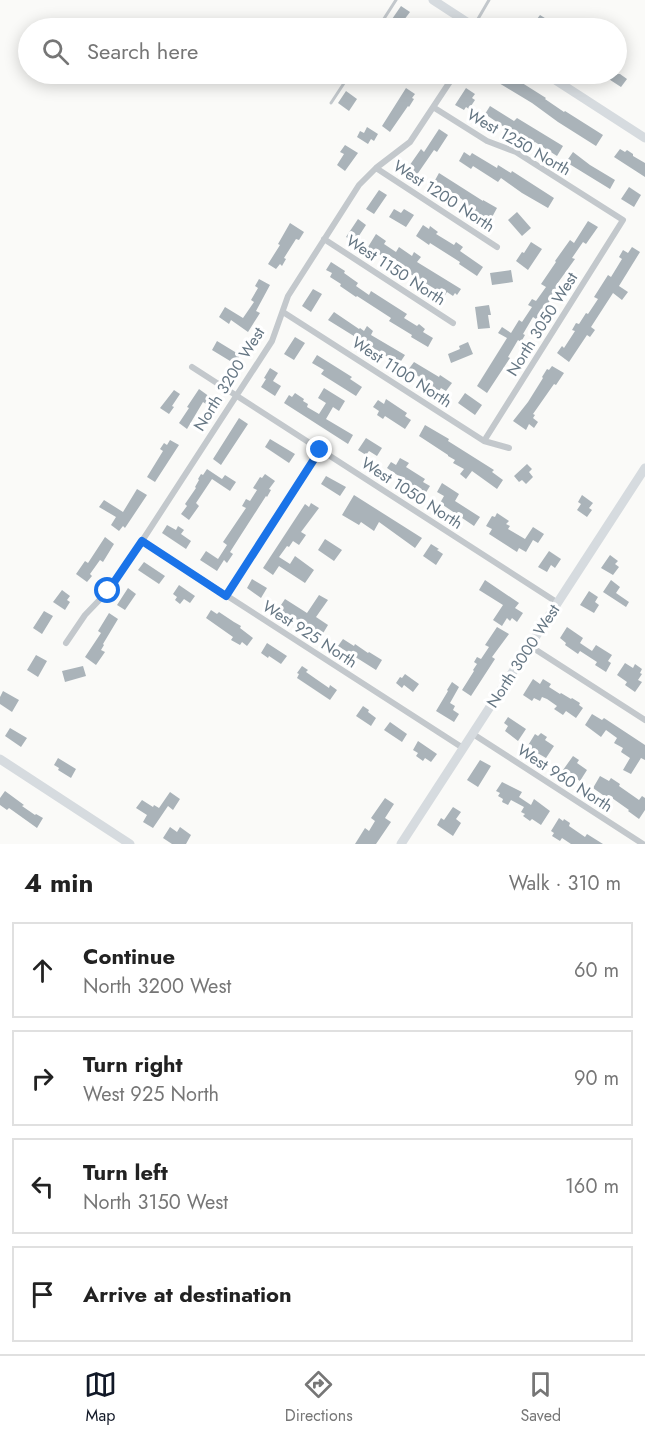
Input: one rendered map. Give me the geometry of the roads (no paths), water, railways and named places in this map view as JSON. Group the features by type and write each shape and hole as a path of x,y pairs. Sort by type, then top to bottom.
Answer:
{"main road":[{"path":"432,0 461,18"},
{"path":"561,84 645,138"},
{"name":"North 3000 West","path":"401,844 645,468"},
{"path":"0,759 130,844"}],"street":[{"name":"North 3200 West","path":"66,643 85,615 108,591 272,341 288,296 359,185 376,168 410,142 449,84"},
{"name":"West 1250 North","path":"433,108 487,141 516,152 623,220"},
{"name":"West 1200 North","path":"376,168 497,247"},
{"name":"North 3050 West","path":"484,441 623,220"},
{"name":"West 1150 North","path":"324,239 453,323"},
{"name":"West 1100 North","path":"283,312 484,441 509,448"},
{"name":"West 1050 North","path":"192,367 558,603"},
{"path":"226,596 320,450"},
{"name":"West 925 North","path":"142,541 463,748"},
{"path":"530,646 645,720"},
{"name":"West 960 North","path":"473,734 643,844"}],"lane":[{"path":"384,18 396,0"},
{"path":"480,18 489,0"},
{"path":"331,103 343,84"}]}
